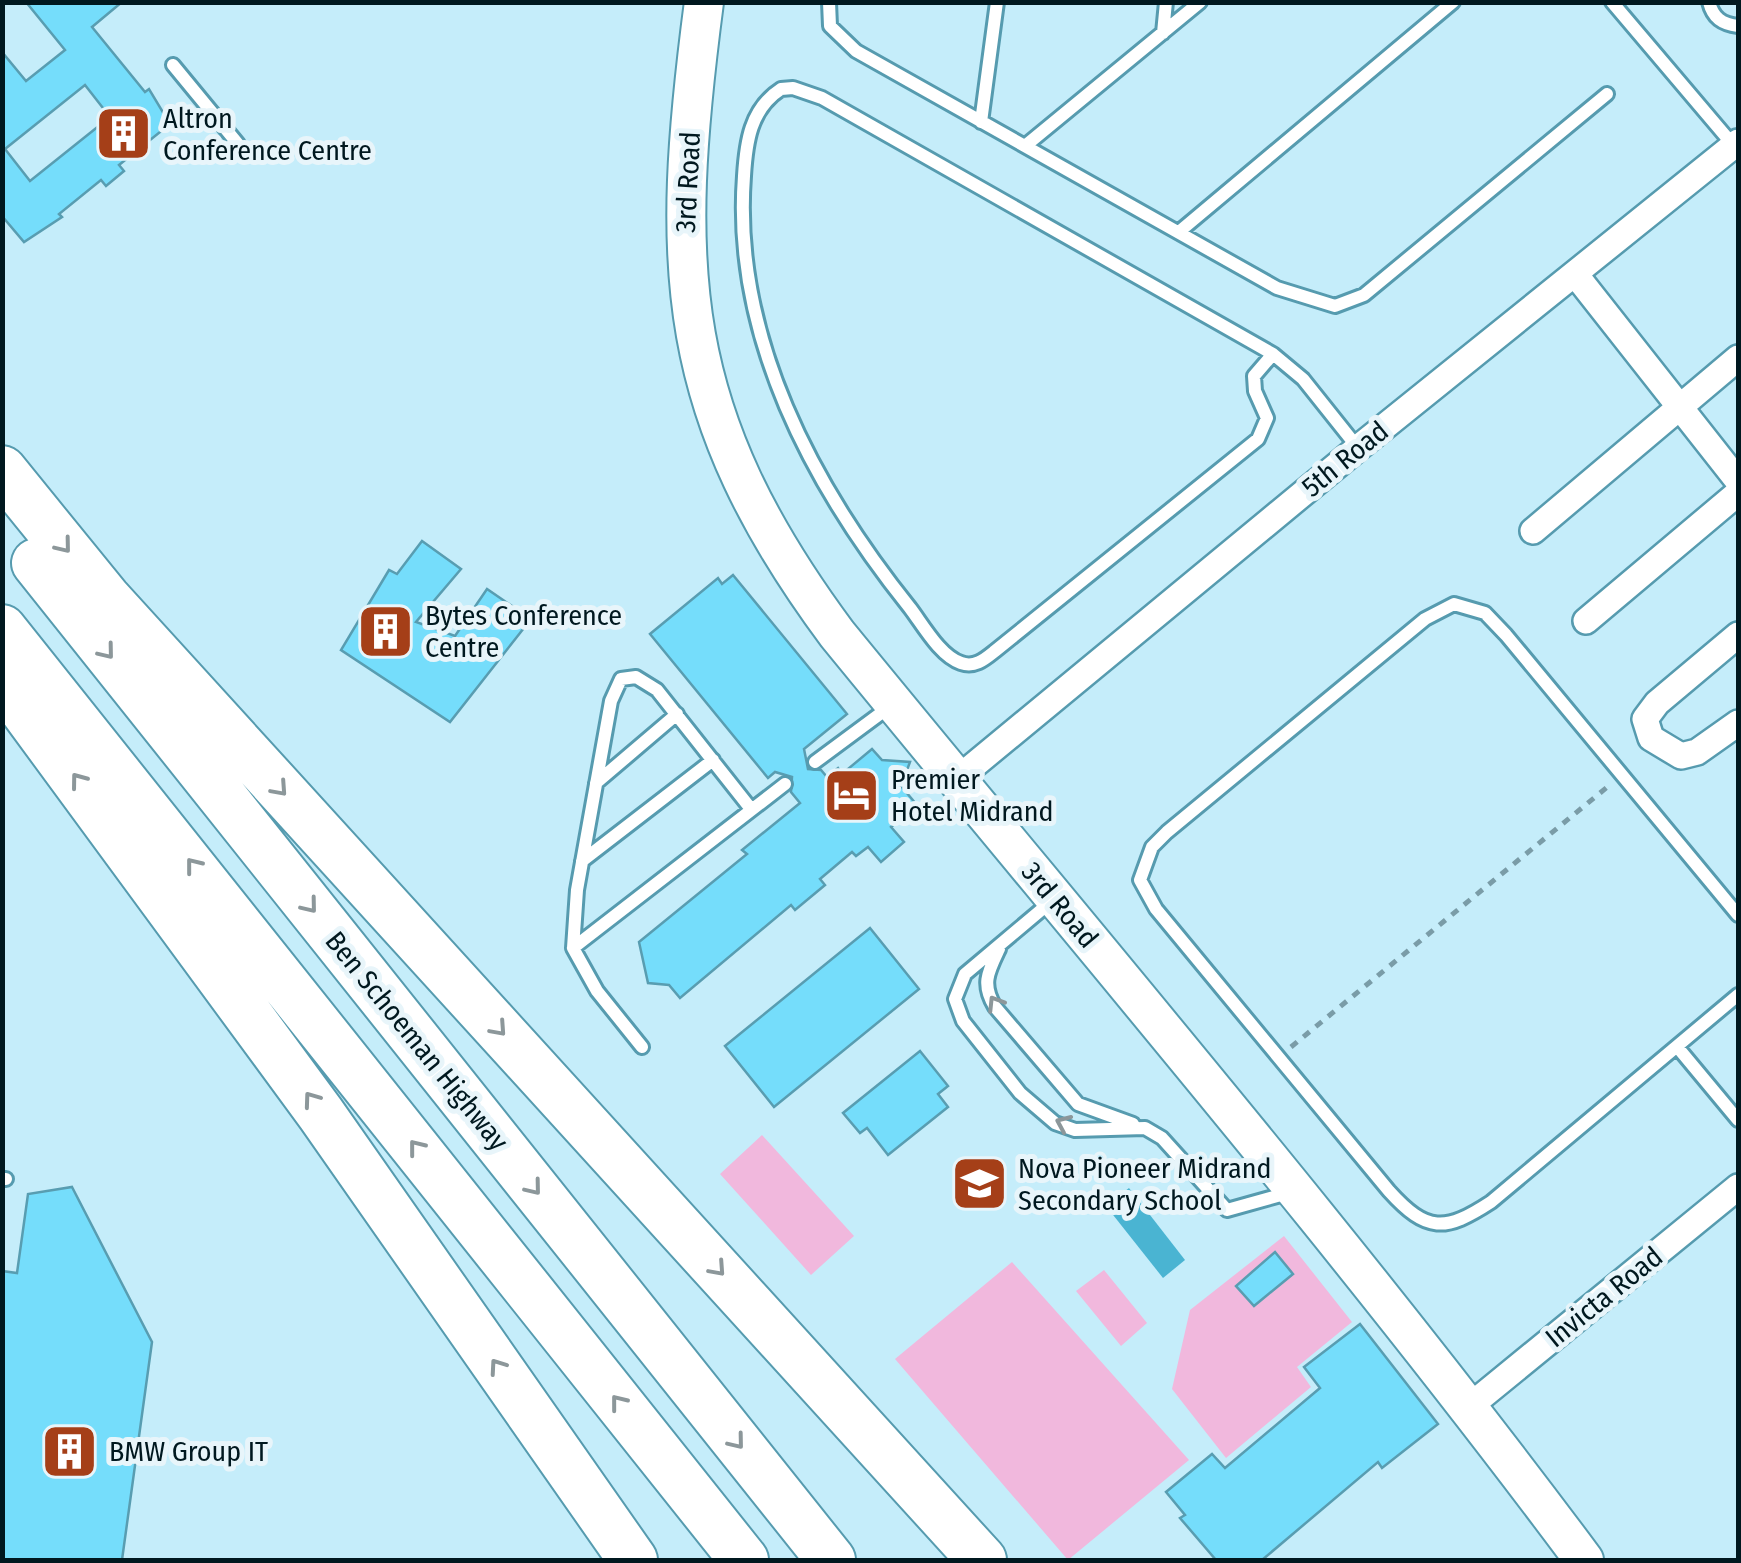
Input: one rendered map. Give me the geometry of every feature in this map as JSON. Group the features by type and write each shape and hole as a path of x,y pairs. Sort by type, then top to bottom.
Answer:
{"highway":[{"path":"2,470 106,598 982,1560"},
{"name":"Ben Schoeman Highway","path":"2,521 831,1560"},
{"path":"2,628 744,1560"},
{"path":"2,680 321,1114 633,1560"}],"street":[{"name":"3rd Road","path":"704,2 686,163 686,280 698,359 716,419 760,519 789,570 894,704 1296,1190 1470,1406 1584,1560"},
{"name":"5th Road","path":"956,780 1358,448 1736,144"},
{"path":"1575,274 1738,480"},
{"path":"1534,531 1738,358"},
{"path":"1586,621 1738,493"},
{"path":"1738,635 1657,703 1645,720 1651,738 1681,756 1697,752 1738,724"},
{"name":"Invicta Road","path":"1470,1406 1738,1187"}],"lane":[{"path":"829,2 830,26 844,43 1277,288 1314,303 1347,303 1364,295 1608,94"},
{"path":"981,122 997,2"},
{"path":"1163,33 1166,2"},
{"path":"1025,146 1200,2"},
{"path":"1180,231 1453,2"},
{"path":"1612,2 1736,144"},
{"path":"1708,2 1712,14 1725,24 1738,26"},
{"path":"172,65 238,144"},
{"path":"1273,354 1254,376 1254,391 1267,418 1258,439 995,652 979,664 963,664 947,655 882,573 818,477 784,408 747,264 742,202 746,143 752,123 781,89 793,88 822,98 1273,354 1303,380 1358,448"},
{"path":"1738,915 1625,773 1485,613 1454,604 1425,618 1167,832 1143,864 1140,880 1156,909 1399,1202 1412,1214 1436,1225 1452,1224 1491,1202 1679,1049 1738,995"},
{"path":"642,1047 597,991 573,948 582,861 596,783 611,701 622,680 636,677 678,714 750,810"},
{"path":"814,762 894,704"},
{"path":"596,783 678,714"},
{"path":"582,861 713,760"},
{"path":"573,948 785,784"},
{"path":"1055,899 965,974 956,999 963,1022 1020,1093 1056,1123 1075,1130 1145,1128"},
{"path":"1002,942 986,976 986,992 1078,1104 1162,1138 1228,1210 1296,1190"},
{"path":"1679,1049 1738,1120"},
{"path":"833,1397 897,1490"}],"path":[{"path":"1279,1056 1625,773"}],"shaded area":[{"path":"762,1135 854,1236 811,1275 720,1174"},
{"path":"1284,1236 1352,1322 1297,1367 1311,1387 1226,1458 1172,1389 1190,1310"},
{"path":"1012,1262 1189,1460 1068,1560 895,1359"},
{"path":"1104,1270 1147,1323 1121,1346 1076,1291"}],"water":[{"path":"1129,1188 1185,1260 1163,1278 1106,1206"}],"building":[{"name":"Altron Conference Centre","path":"26,2 122,2 92,27 145,92 149,89 170,124 119,165 124,171 106,186 101,180 59,214 62,217 24,242 2,216 2,52 26,81 65,50","holes":["85,85 110,117 30,181 5,149"]},
{"name":"Bytes Conference Centre","path":"422,541 461,569 416,622 455,636 487,589 531,619 450,722 341,650 389,570 397,574"},
{"name":"Premier Hotel Midrand","path":"733,575 847,714 804,749 808,769 821,770 827,777 838,768 842,774 872,749 882,760 910,762 901,786 917,805 891,827 904,842 881,862 868,847 856,856 852,852 820,879 825,885 795,910 791,905 680,998 669,985 648,983 639,942 747,854 742,850 800,803 791,792 792,777 775,772 768,778 650,634 718,578 722,584"},
{"path":"870,928 919,989 774,1107 725,1046"},
{"path":"920,1051 948,1086 938,1094 948,1107 888,1155 867,1128 860,1133 843,1113"},
{"name":"BMW Group IT","path":"72,1187 152,1342 122,1560 2,1560 2,1271 17,1273 28,1194"},
{"path":"1275,1252 1293,1274 1254,1306 1236,1286"},
{"path":"1360,1324 1438,1424 1382,1468 1378,1462 1262,1560 1216,1560 1180,1518 1185,1515 1166,1492 1212,1454 1225,1468 1320,1388 1304,1367"}],"place":[{"name":"Altron Conference Centre","path":"124,134"},
{"name":"Bytes Conference Centre","path":"386,631"},
{"name":"Premier Hotel Midrand","path":"852,795"},
{"name":"Nova Pioneer Midrand Secondary School","path":"979,1184"},
{"name":"BMW Group IT","path":"70,1451"}]}
